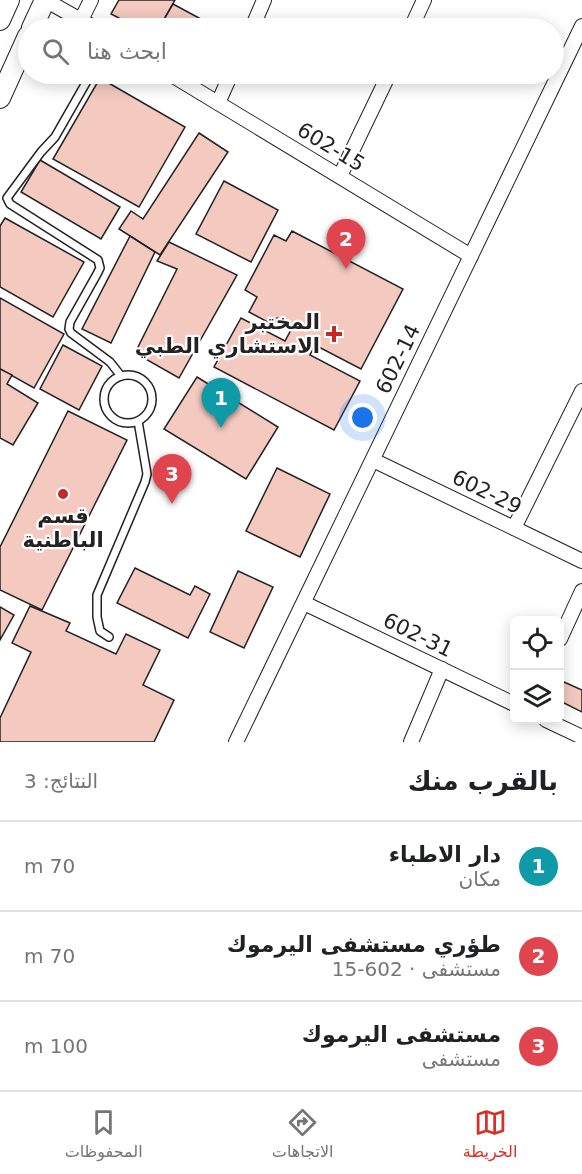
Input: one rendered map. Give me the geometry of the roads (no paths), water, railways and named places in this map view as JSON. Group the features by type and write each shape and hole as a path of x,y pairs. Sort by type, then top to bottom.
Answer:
{"main road":[{"path":"0,20 9,0"},
{"path":"37,18 45,0"},
{"path":"0,98 18,58"}],"street":[{"path":"45,0 77,18"},
{"path":"82,18 91,0"},
{"path":"256,18 264,0"},
{"path":"416,18 424,0"},
{"name":"602-14","path":"564,75 577,50 582,26"},
{"name":"602-15","path":"187,84 471,256"},
{"path":"218,103 227,84"},
{"path":"340,176 384,84"},
{"name":"602-14","path":"236,742 471,256 560,84"},
{"path":"513,528 582,391"},
{"name":"602-29","path":"373,460 582,561"},
{"path":"564,630 582,591"},
{"name":"602-31","path":"304,603 510,702"},
{"path":"411,742 442,669"},
{"path":"554,724 582,737"}],"lane":[{"path":"85,84 55,137 7,198 10,204 98,260 100,268 70,322 69,329 71,333 110,362 121,376"},
{"path":"121,376 137,377 149,388 151,404 149,411 138,421 123,423 116,421 106,410 104,402 107,386 121,376"},
{"path":"109,637 100,631 97,596 146,482 147,474 138,421"}],"place":[{"name":"طؤري مستشفى اليرموك","path":"346,269"},
{"name":"المختبر الاستشاري الطبي","path":"334,334"},
{"name":"دار الاطباء","path":"221,428"},
{"name":"قسم الباطنية","path":"63,494"},
{"name":"مستشفى اليرموك","path":"172,504"}]}
